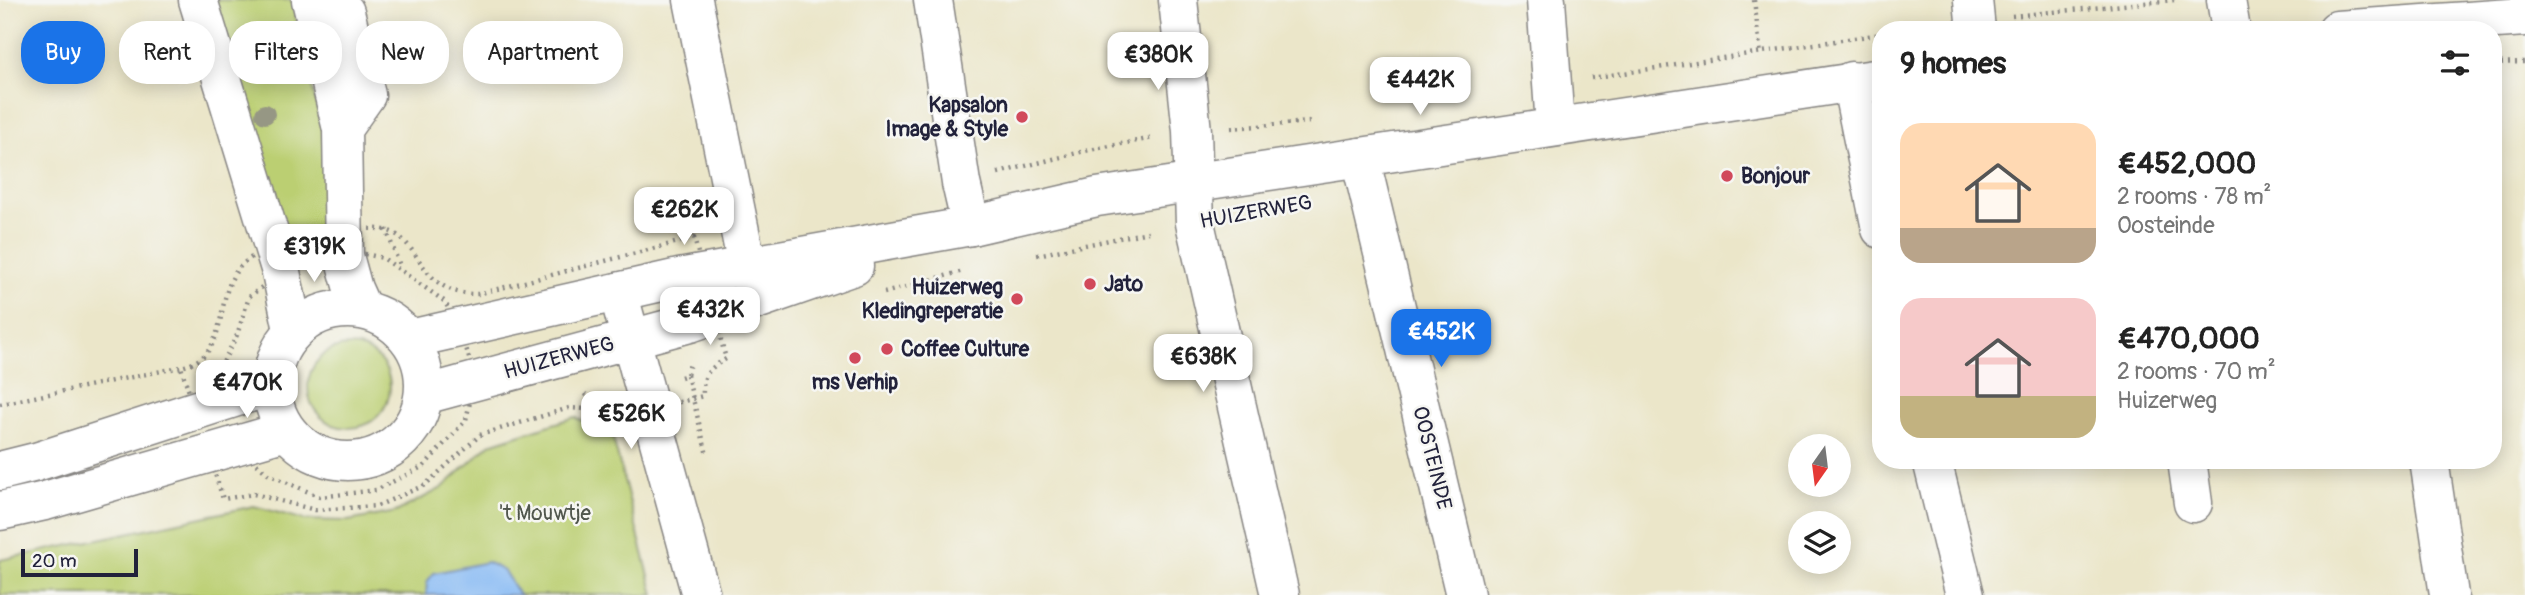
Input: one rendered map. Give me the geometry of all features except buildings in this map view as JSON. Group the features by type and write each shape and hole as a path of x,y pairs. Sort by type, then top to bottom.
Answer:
{"main road":[{"path":"198,0 273,246 293,330"},
{"path":"311,0 342,129 345,159 341,230 352,289 362,309"},
{"path":"328,0 345,12 366,95 342,129"},
{"path":"693,0 747,266"},
{"path":"933,0 961,183 971,226"},
{"path":"1178,0 1192,131 1195,223 1280,595"},
{"path":"1546,0 1555,126"},
{"path":"2226,0 2230,21"},
{"path":"2471,21 2525,17"},
{"path":"1866,80 1872,140"},
{"name":"HUIZERWEG","path":"410,340 618,292 971,226 1097,197 1866,80"},
{"name":"OOSTEINDE","path":"1360,157 1465,595"},
{"name":"HUIZERWEG","path":"425,395 690,323 971,226"},
{"path":"618,292 701,595"},
{"path":"362,309 389,319 410,340 423,366 425,395 415,424 394,446 368,460 337,461 309,451 286,431 275,410 271,387 276,356 293,330 325,312 362,309"},
{"path":"0,471 195,413 271,387"},
{"path":"0,510 45,501 286,431"},
{"path":"1934,469 1965,595"},
{"path":"2188,469 2193,503"},
{"path":"2430,469 2449,595"}],"path":[{"path":"1754,0 1766,94"},
{"path":"1958,21 1975,17 2174,0"},
{"path":"2502,63 2525,62"},
{"name":"HUIZERWEG","path":"1032,256 1195,223"},
{"path":"0,404 196,363 215,341 229,279 245,261 273,246 341,230"},
{"path":"386,230 400,268"},
{"path":"879,294 969,269"},
{"path":"181,367 223,499 254,494 315,510 377,506 425,485 480,435 569,408 586,409 602,422 703,396 702,379 711,367 726,359 724,345 734,342"},
{"path":"268,474 320,497 376,491 424,466 466,420"}],"green space":[{"path":"213,0 292,0 297,21 229,21 229,51"},
{"path":"239,84 311,84 321,125 335,140 330,224 287,236"},
{"path":"341,346 357,346 372,353 383,364 390,379 387,403 378,416 357,428 341,428 326,421 315,410 308,395 308,379 315,364 326,353"},
{"name":"'t Mouwtje","path":"575,417 613,438 654,595 0,595 0,560 254,506 305,520 348,521 396,512 442,488 490,444"}],"water":[{"path":"487,562 504,571 519,595 426,595 427,582 434,573"}],"place":[{"name":"Kapsalon Image & Style","path":"1022,117"},
{"name":"Bonjour","path":"1727,176"},
{"name":"Jato","path":"1090,284"},
{"name":"Huizerweg Kledingreperatie","path":"1017,299"},
{"name":"Coffee Culture","path":"887,349"},
{"name":"ms Verhip","path":"855,358"}]}
